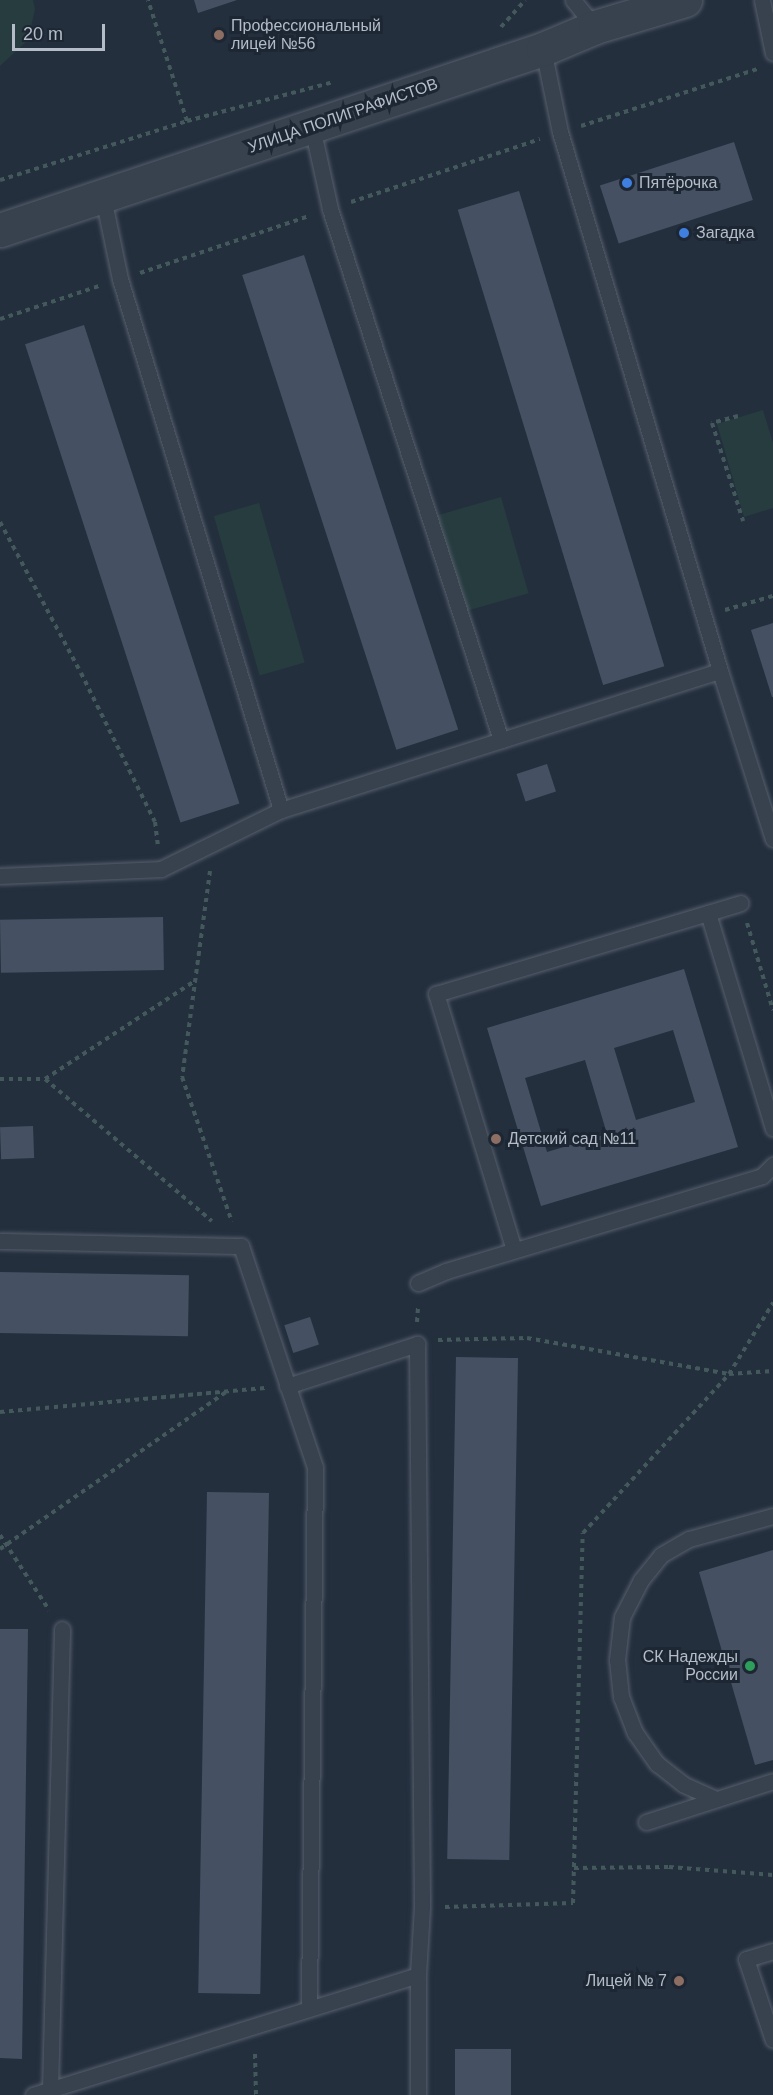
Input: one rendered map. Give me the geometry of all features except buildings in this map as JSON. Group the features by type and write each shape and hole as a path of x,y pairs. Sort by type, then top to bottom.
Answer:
{"street":[{"name":"УЛИЦА ПОЛИГРАФИСТОВ","path":"0,230 543,49 595,27 685,0"}],"lane":[{"path":"573,0 595,27"},
{"path":"762,0 773,53"},
{"path":"543,49 560,132 720,671 773,839"},
{"path":"312,127 330,209 501,740"},
{"path":"103,197 120,279 281,810"},
{"path":"0,876 161,869 281,810 720,671"},
{"path":"514,1250 436,993 741,903"},
{"path":"708,914 773,1128"},
{"path":"418,1283 446,1271 762,1176 773,1165"},
{"path":"0,1242 241,1246 315,1467 309,2008"},
{"path":"287,1386 417,1344 423,1907 418,1975 418,2095"},
{"path":"716,1799 683,1784 657,1764 634,1733 621,1697 617,1660 622,1617 641,1580 661,1555 689,1539 773,1516"},
{"path":"50,2089 62,1629"},
{"path":"646,1822 773,1781"},
{"path":"773,1951 746,1959 773,2040"},
{"path":"33,2095 418,1975"}],"path":[{"path":"148,0 187,121"},
{"path":"497,32 525,0"},
{"path":"0,319 762,67"},
{"path":"0,180 187,121 344,79"},
{"path":"738,416 711,423 742,521"},
{"path":"0,522 81,673 155,822 161,869"},
{"path":"704,616 773,596"},
{"path":"214,843 182,1077 241,1246"},
{"path":"741,903 773,1010"},
{"path":"0,1079 45,1079 196,980"},
{"path":"45,1079 241,1246"},
{"path":"418,1283 417,1344 447,1338 527,1338 729,1374 773,1371"},
{"path":"0,1412 287,1386"},
{"path":"0,1548 226,1392"},
{"path":"0,1535 62,1629"},
{"path":"574,1868 669,1867 773,1875"},
{"path":"255,2054 256,2095"}],"green space":[{"path":"0,0 33,0 35,9 28,40 0,66"},
{"path":"763,410 773,443 773,508 744,517 717,424"},
{"path":"501,497 529,593 457,614 430,517"},
{"path":"259,503 305,663 260,676 214,516"}],"place":[{"name":"Профессиональный лицей №56","path":"219,35"},
{"name":"Пятёрочка","path":"627,183"},
{"name":"Загадка","path":"684,233"},
{"name":"Детский сад №11","path":"496,1139"},
{"name":"СК Надежды России","path":"750,1666"},
{"name":"Лицей № 7","path":"679,1981"}]}
